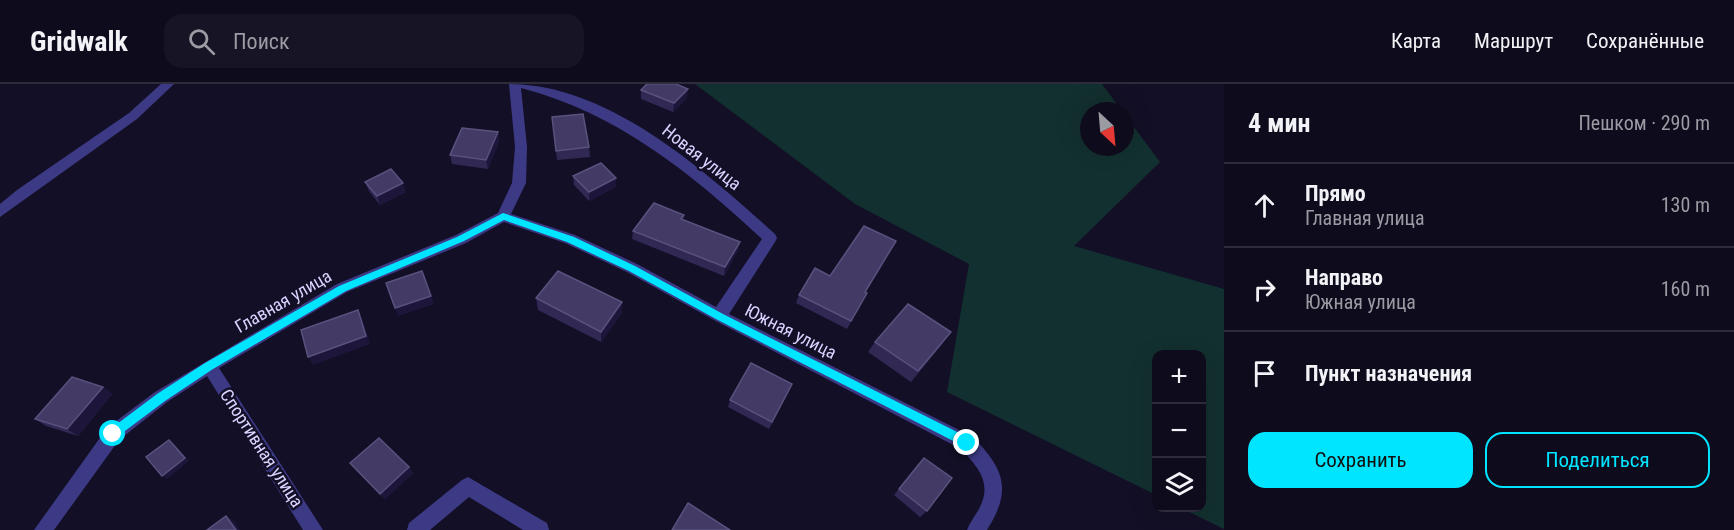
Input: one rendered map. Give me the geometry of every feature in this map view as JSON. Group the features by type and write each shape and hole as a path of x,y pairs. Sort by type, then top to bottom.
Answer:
{"street":[{"path":"0,212 22,193 133,116 168,84"},
{"path":"503,216 519,183 521,147 517,84"},
{"name":"Новая улица","path":"517,84 550,90 645,135 716,187 770,238 719,316"},
{"name":"Южная улица","path":"503,216 570,239 632,268 719,316 967,443 987,463 995,488 991,507 976,530"},
{"name":"Главная улица","path":"43,530 113,434 161,397 342,288 461,239 503,216"},
{"name":"Спортивная улица","path":"209,366 314,530"},
{"path":"416,530 468,486 540,530"}],"green space":[{"path":"695,84 1102,84 1115,102 1080,102 1080,156 1134,156 1134,127 1160,162 1074,246 1224,289 1224,529 1189,512 1206,512 1206,350 1152,350 1152,493 947,392 969,264 855,204"}],"building":[{"path":"647,84 676,84 688,89 674,103 641,90"},
{"path":"583,114 589,147 556,151 552,117"},
{"path":"462,128 498,132 486,160 450,155"},
{"path":"601,163 616,178 589,192 573,176"},
{"path":"391,169 403,183 377,196 365,182"},
{"path":"654,203 684,215 681,219 740,242 725,267 633,231"},
{"path":"864,226 896,241 865,292 867,293 851,321 799,295 815,268 830,276"},
{"path":"422,271 431,296 395,308 386,283"},
{"path":"558,271 622,302 601,332 536,298"},
{"path":"908,304 951,332 918,371 875,342"},
{"path":"358,310 366,336 308,357 301,330"},
{"path":"751,363 792,384 772,422 730,400"},
{"path":"72,377 103,387 67,429 35,419"},
{"path":"379,438 409,467 380,494 350,463"},
{"path":"169,440 185,458 162,476 146,457"},
{"path":"924,458 952,478 927,511 899,489"},
{"path":"688,503 730,530 672,530"},
{"path":"226,516 236,530 207,530"}],"route":[{"path":"113,434 161,397 209,366 342,288 461,239 503,216 570,239 632,268 719,316 967,443"}]}
